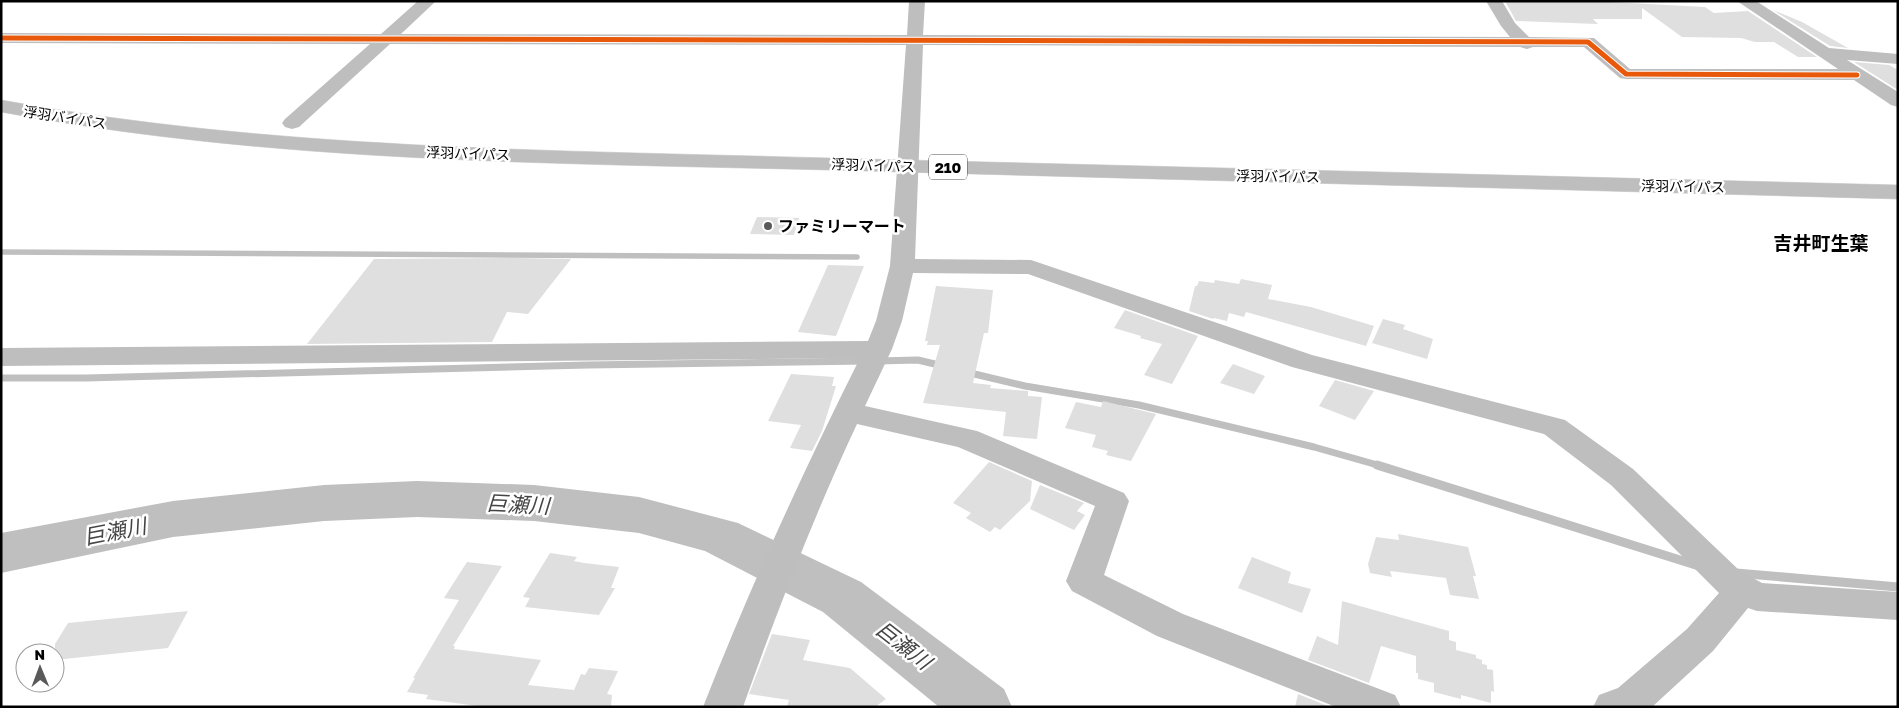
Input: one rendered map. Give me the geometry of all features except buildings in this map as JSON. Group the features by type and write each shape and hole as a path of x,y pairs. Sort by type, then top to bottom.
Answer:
{"main road":[{"path":"292,123 428,1"},
{"path":"723,707 756,618 818,474 890,321 902,266 917,1"},
{"path":"1494,1 1508,26 1527,44"},
{"path":"1746,1 1898,101"},
{"path":"1,38 1527,44 1588,42 1626,74 1857,75"},
{"path":"1827,53 1898,58"},
{"name":"浮羽バイパス","path":"1,106 127,127 271,142 538,156 1898,192"},
{"path":"902,266 1031,267 1302,361 1554,427 1622,477 1735,586 1757,597 1898,606"},
{"path":"1,357 873,359"},
{"path":"848,412 966,438 1112,501 1084,581 1170,625 1381,707"},
{"path":"1613,707 1630,702 1700,640 1735,586"}],"waterway":[{"path":"1,252 857,257"},
{"path":"877,361 918,360 943,366"},
{"path":"1,378 86,378 588,365 867,361"},
{"path":"966,372 1025,386 1139,405 1314,447 1381,466"},
{"path":"1377,465 1699,566"},
{"name":"巨瀬川","path":"1,553 173,519 324,503 417,499 534,503 639,515 720,536 842,597 983,707"},
{"path":"1736,573 1898,587"}],"cycle path":[{"path":"1,38 1588,42 1626,74 1857,75"}],"place":[{"name":"ファミリーマート","path":"768,226"}],"district":[{"name":"吉井町生葉","path":"1821,242"}]}
